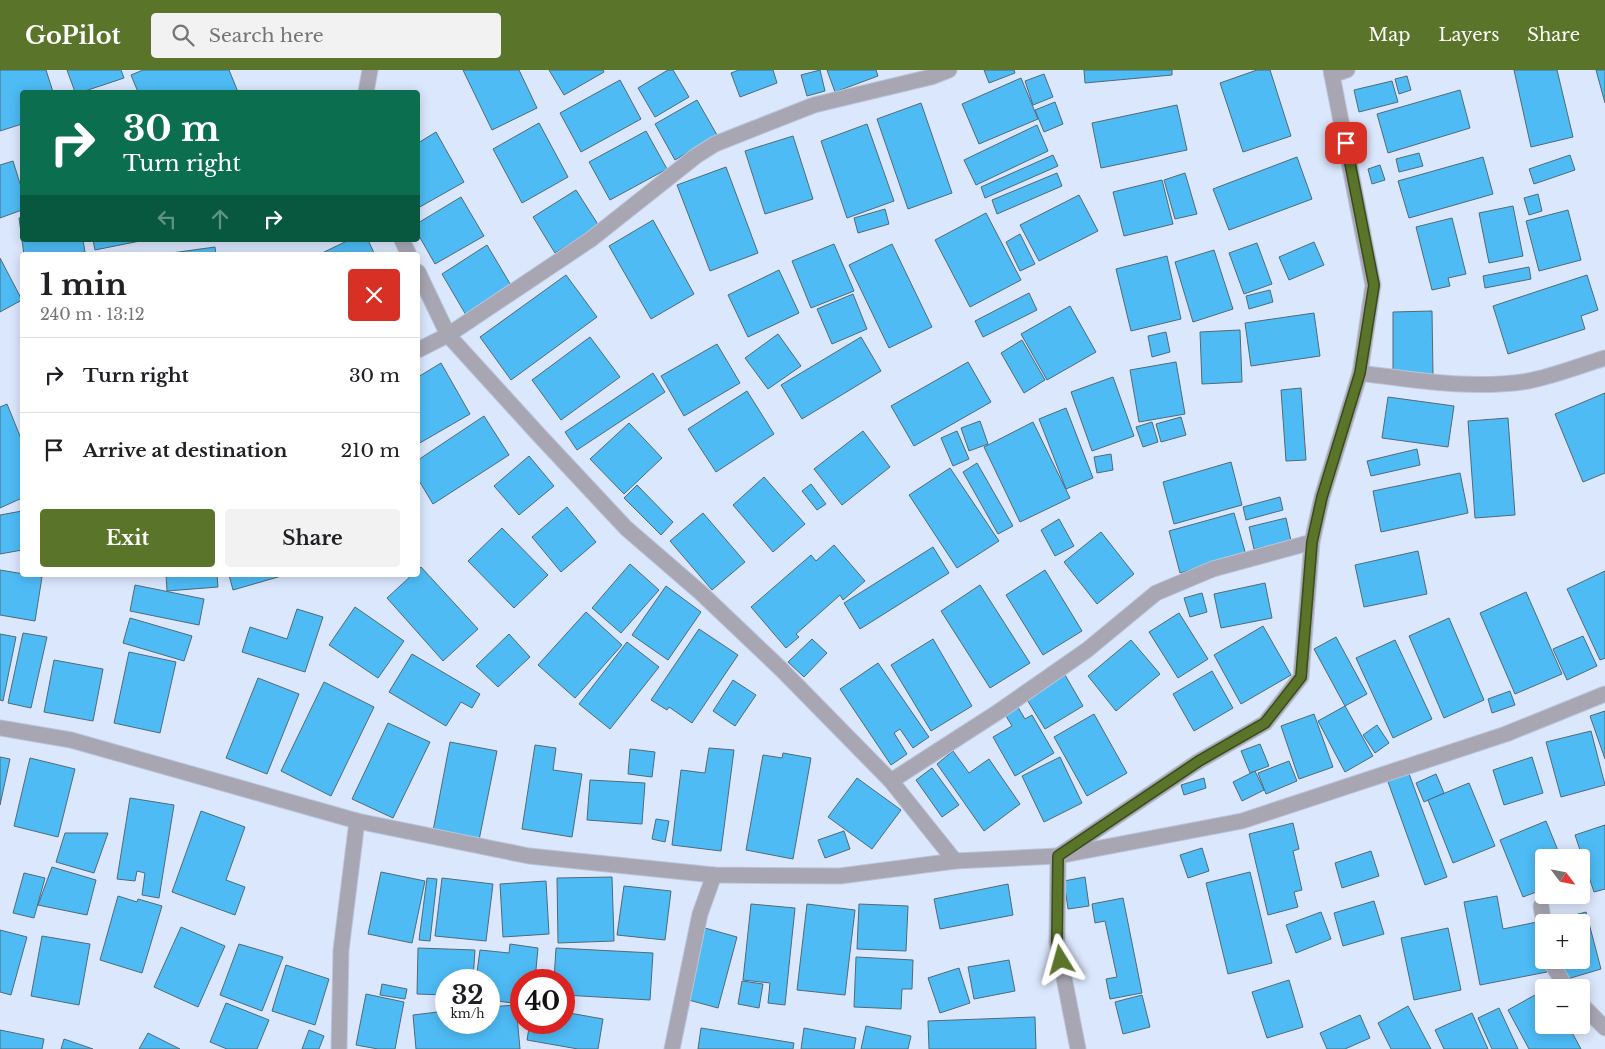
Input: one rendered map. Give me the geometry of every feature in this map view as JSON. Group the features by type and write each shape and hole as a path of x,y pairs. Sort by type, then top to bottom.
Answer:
{"street":[{"path":"366,90 370,70"},
{"path":"420,349 448,335 590,240 696,156 715,144 814,105 931,77 949,70"},
{"path":"1058,856 1199,761 1265,723 1301,677 1312,542 1322,497 1360,373 1374,285 1331,72 1347,70"},
{"path":"420,276 448,335 539,435 626,528 700,592 781,669 891,781 955,861"},
{"path":"1360,373 1430,382 1486,386 1530,381 1605,358"},
{"path":"891,781 998,712 1087,650 1156,593 1213,569 1312,542"},
{"path":"0,728 71,740 356,821 529,856 714,875 840,876 955,861 1058,856 1242,821 1506,734 1605,694"},
{"path":"339,1049 341,950 356,821"},
{"path":"1058,856 1057,942 1078,1049"},
{"path":"672,1049 700,914 714,875"},
{"path":"1541,906 1542,914"},
{"path":"1590,1013 1605,1028"}],"building":[{"path":"0,70 46,70 52,90 20,90 20,125 0,131"},
{"path":"67,70 121,70 124,78 88,90 74,90"},
{"path":"143,70 229,70 237,90 137,90 131,75"},
{"path":"463,70 519,70 537,108 492,130"},
{"path":"549,70 603,70 604,72 564,95"},
{"path":"668,70 673,70 689,97 655,117 638,88"},
{"path":"739,70 773,70 777,83 740,97 731,73"},
{"path":"820,70 825,91 807,96 801,75"},
{"path":"827,70 876,70 878,76 835,92"},
{"path":"984,70 1014,70 1015,73 989,83"},
{"path":"1084,70 1172,70 1172,75 1085,83"},
{"path":"1257,70 1270,70 1291,136 1243,152 1220,83"},
{"path":"1514,70 1557,70 1573,137 1531,147"},
{"path":"1596,70 1605,70 1605,103"},
{"path":"1044,74 1053,97 1033,105 1025,81"},
{"path":"1407,76 1411,90 1399,94 1395,79"},
{"path":"1021,78 1038,119 979,144 962,104"},
{"path":"620,80 641,119 581,152 560,113"},
{"path":"1392,81 1398,102 1359,112 1354,90"},
{"path":"1460,90 1470,128 1388,153 1377,114"},
{"path":"697,100 717,135 675,160 655,124"},
{"path":"1055,102 1063,124 1044,132 1035,110"},
{"path":"921,103 952,193 908,209 877,119"},
{"path":"1177,105 1187,150 1101,168 1092,123"},
{"path":"539,123 568,177 522,203 493,149"},
{"path":"867,124 894,201 847,218 821,141"},
{"path":"1037,125 1048,151 976,185 964,160"},
{"path":"646,131 667,169 610,200 589,162"},
{"path":"436,132 464,182 420,207 420,142"},
{"path":"793,136 813,199 765,214 745,151"},
{"path":"1419,153 1423,166 1399,172 1396,159"},
{"path":"1053,155 1058,166 985,198 981,187"},
{"path":"1570,155 1575,170 1534,184 1529,169"},
{"path":"1297,157 1312,199 1229,230 1213,189"},
{"path":"1483,157 1493,194 1409,218 1398,181"},
{"path":"13,161 20,184 20,211 0,218 0,165"},
{"path":"1380,165 1385,180 1372,184 1368,169"},
{"path":"726,167 758,253 710,271 677,185"},
{"path":"1057,173 1062,186 997,214 992,200"},
{"path":"1185,173 1197,214 1175,219 1164,180"},
{"path":"1162,180 1173,224 1124,236 1113,192"},
{"path":"576,190 599,226 555,253 533,217"},
{"path":"1538,194 1542,211 1529,215 1524,198"},
{"path":"1079,195 1098,231 1039,261 1020,225"},
{"path":"461,197 484,236 435,264 420,238 420,222"},
{"path":"1513,206 1523,256 1489,263 1479,213"},
{"path":"885,209 889,224 858,233 854,218"},
{"path":"1568,210 1581,260 1539,271 1526,221"},
{"path":"986,213 1021,280 970,307 935,240"},
{"path":"1452,218 1466,274 1448,278 1450,286 1432,290 1416,227"},
{"path":"653,220 694,294 651,319 609,246"},
{"path":"1020,234 1035,264 1020,271 1006,242"},
{"path":"22,242 83,242 85,252 24,252"},
{"path":"93,242 135,242 95,250"},
{"path":"345,242 369,242 374,252 324,252"},
{"path":"1314,242 1324,265 1289,280 1279,257"},
{"path":"1257,243 1272,284 1244,294 1229,253"},
{"path":"834,244 854,291 811,308 792,261"},
{"path":"892,244 932,327 889,348 849,265"},
{"path":"487,245 512,287 466,315 442,274"},
{"path":"215,247 216,252 179,252"},
{"path":"1214,250 1233,309 1193,322 1175,262"},
{"path":"1167,256 1181,319 1131,331 1116,269"},
{"path":"0,258 20,296 20,301 0,312"},
{"path":"1529,267 1531,279 1485,288 1483,276"},
{"path":"779,270 799,313 748,337 728,295"},
{"path":"566,275 597,317 511,380 480,337"},
{"path":"1587,275 1598,310 1581,316 1585,329 1508,354 1493,306"},
{"path":"1270,290 1273,302 1249,309 1246,296"},
{"path":"1029,293 1037,310 983,337 975,321"},
{"path":"853,294 867,329 832,344 817,309"},
{"path":"1070,306 1096,352 1047,380 1021,334"},
{"path":"1432,311 1433,375 1393,376 1393,312"},
{"path":"1314,313 1320,356 1251,366 1245,323"},
{"path":"1240,330 1242,382 1202,384 1200,332"},
{"path":"1166,332 1170,352 1152,357 1148,336"},
{"path":"778,334 801,366 768,389 745,358"},
{"path":"590,337 620,377 561,420 532,380"},
{"path":"861,337 881,371 802,419 781,385"},
{"path":"1022,340 1045,380 1024,393 1001,353"},
{"path":"717,344 740,383 684,416 661,376"},
{"path":"968,362 991,402 914,446 891,406"},
{"path":"1176,362 1185,414 1139,422 1130,370"},
{"path":"441,363 470,414 420,443 420,376"},
{"path":"653,373 665,392 577,450 565,432"},
{"path":"1113,377 1134,436 1092,451 1071,392"},
{"path":"1301,388 1306,460 1286,461 1281,390"},
{"path":"747,391 774,434 716,472 688,429"},
{"path":"1605,393 1605,473 1583,482 1555,414"},
{"path":"1388,397 1454,406 1448,447 1382,438"},
{"path":"7,404 20,436 20,499 0,508 0,407"},
{"path":"1066,408 1093,478 1066,489 1039,419"},
{"path":"484,416 509,455 433,504 420,482 420,459"},
{"path":"1181,417 1186,435 1161,442 1156,424"},
{"path":"1508,418 1515,515 1475,518 1468,421"},
{"path":"980,421 988,444 969,451 961,428"},
{"path":"1033,422 1070,498 1020,522 984,447"},
{"path":"1152,422 1158,442 1143,447 1136,427"},
{"path":"629,423 662,458 624,494 590,459"},
{"path":"863,431 890,467 842,505 814,469"},
{"path":"957,431 969,459 953,466 941,438"},
{"path":"1417,449 1420,465 1371,476 1367,461"},
{"path":"1111,454 1113,470 1097,473 1094,457"},
{"path":"529,456 554,486 519,515 494,486"},
{"path":"1231,462 1242,505 1174,524 1163,482"},
{"path":"977,463 1013,526 998,534 963,472"},
{"path":"950,468 999,541 957,568 909,495"},
{"path":"1460,473 1468,513 1381,532 1373,491"},
{"path":"764,477 805,524 773,552 733,505"},
{"path":"811,484 826,504 817,510 802,491"},
{"path":"637,485 673,522 661,535 624,498"},
{"path":"1280,497 1283,510 1246,520 1243,507"},
{"path":"567,507 596,542 561,572 532,537"},
{"path":"20,511 20,550 0,554 0,515"},
{"path":"703,513 745,562 712,590 670,541"},
{"path":"1234,513 1246,555 1180,573 1169,531"},
{"path":"1286,518 1291,541 1254,549 1249,527"},
{"path":"1059,519 1074,546 1055,556 1041,530"},
{"path":"502,528 548,575 514,608 468,561"},
{"path":"1101,532 1134,574 1097,604 1064,562"},
{"path":"834,545 865,581 843,600 840,595 796,634 799,637 786,648 751,607 811,555 816,561"},
{"path":"933,547 949,573 860,629 844,603"},
{"path":"1418,551 1427,594 1364,607 1355,565"},
{"path":"630,564 659,590 621,633 592,608"},
{"path":"420,568 478,629 443,661 387,598 410,577 420,577"},
{"path":"0,570 20,573 20,577 42,577 35,621 0,615"},
{"path":"1045,570 1082,631 1043,655 1006,595"},
{"path":"1605,571 1605,658 1600,660 1567,589"},
{"path":"166,577 217,577 218,587 167,591"},
{"path":"230,577 278,577 233,590"},
{"path":"1265,583 1272,618 1221,628 1214,594"},
{"path":"135,585 204,599 199,625 130,611"},
{"path":"980,585 1030,663 990,688 941,611"},
{"path":"666,586 701,612 668,660 632,635"},
{"path":"1526,592 1562,674 1515,694 1480,613"},
{"path":"1202,593 1207,612 1190,617 1184,598"},
{"path":"355,607 404,641 378,678 329,645"},
{"path":"297,609 323,617 305,672 242,652 250,627 287,639"},
{"path":"586,612 622,645 575,698 538,665"},
{"path":"1179,613 1208,659 1178,678 1149,632"},
{"path":"130,618 192,636 184,661 123,643"},
{"path":"1449,618 1484,700 1444,718 1409,636"},
{"path":"1263,626 1291,675 1241,704 1214,655"},
{"path":"699,629 738,655 692,723 669,707 667,710 651,700"},
{"path":"23,633 47,637 31,708 8,703"},
{"path":"0,634 16,637 3,701 0,700"},
{"path":"509,634 530,657 498,687 476,666"},
{"path":"1583,636 1597,666 1567,680 1553,649"},
{"path":"1336,637 1367,694 1345,706 1314,649"},
{"path":"812,639 827,653 804,677 788,662"},
{"path":"933,639 972,706 931,731 891,665"},
{"path":"1131,640 1160,674 1116,711 1088,676"},
{"path":"1395,640 1432,719 1393,738 1356,658"},
{"path":"627,642 659,667 610,729 579,704"},
{"path":"129,652 176,662 160,733 114,723"},
{"path":"412,654 480,694 472,708 461,702 446,726 389,692"},
{"path":"54,660 103,669 93,721 44,712"},
{"path":"878,663 929,737 913,748 900,729 894,733 907,754 891,765 840,689"},
{"path":"1212,671 1233,708 1194,731 1173,694"},
{"path":"1065,675 1083,706 1045,729 1026,698"},
{"path":"258,678 299,694 267,774 226,758"},
{"path":"733,680 756,695 735,726 713,711"},
{"path":"324,682 374,707 331,796 281,771"},
{"path":"1510,691 1515,705 1492,713 1488,699"},
{"path":"1016,704 1025,719 1032,715 1054,753 1015,776 993,737 1012,726 1003,711"},
{"path":"1345,706 1373,756 1345,772 1318,721"},
{"path":"1605,711 1605,759 1590,716"},
{"path":"1094,714 1127,773 1087,796 1054,737"},
{"path":"1314,714 1333,767 1299,779 1281,726"},
{"path":"388,723 430,742 393,818 352,799"},
{"path":"1377,725 1389,743 1375,753 1363,735"},
{"path":"1591,731 1605,785 1561,797 1546,742"},
{"path":"450,742 497,751 479,840 433,831"},
{"path":"1260,744 1269,766 1250,773 1241,751"},
{"path":"535,745 556,748 553,770 582,774 572,837 522,829"},
{"path":"709,748 734,750 721,851 672,845 681,770 705,773"},
{"path":"630,749 655,752 652,777 628,774"},
{"path":"953,751 969,773 989,759 1020,804 984,831 937,764"},
{"path":"783,753 811,758 793,859 746,850 763,755 782,758"},
{"path":"0,757 10,759 0,805"},
{"path":"1060,757 1082,803 1044,822 1022,776"},
{"path":"1532,757 1543,793 1504,805 1493,770"},
{"path":"30,758 75,769 58,837 14,826"},
{"path":"1289,761 1297,781 1266,794 1258,773"},
{"path":"932,768 959,805 942,817 916,780"},
{"path":"1255,771 1264,790 1242,801 1233,782"},
{"path":"1408,771 1447,877 1425,885 1387,779"},
{"path":"1436,774 1444,793 1424,802 1416,783"},
{"path":"857,778 901,810 872,849 828,817"},
{"path":"1204,778 1206,788 1184,795 1181,785"},
{"path":"590,780 645,783 642,824 587,820"},
{"path":"1469,783 1495,846 1453,863 1428,800"},
{"path":"130,798 174,805 159,898 142,895 145,873 137,871 135,881 117,879"},
{"path":"201,811 245,827 226,880 245,887 235,915 172,892"},
{"path":"656,819 669,821 665,842 652,839"},
{"path":"1546,821 1557,849 1535,849 1535,892 1523,897 1500,840"},
{"path":"1293,823 1299,849 1293,851 1302,890 1294,892 1298,907 1268,915 1249,834"},
{"path":"1605,825 1605,889 1594,892 1590,880 1590,849 1580,849 1575,835"},
{"path":"844,831 850,849 825,858 818,840"},
{"path":"65,833 108,833 94,873 56,862"},
{"path":"1202,848 1209,871 1188,878 1180,855"},
{"path":"1371,851 1379,876 1342,888 1335,863"},
{"path":"52,867 96,880 87,915 38,905"},
{"path":"381,872 425,881 412,943 368,934"},
{"path":"1250,872 1272,963 1228,974 1206,883"},
{"path":"24,873 45,878 34,918 13,913"},
{"path":"612,877 614,941 558,943 557,878"},
{"path":"1085,877 1089,906 1068,909 1064,881"},
{"path":"427,878 437,879 430,941 419,940"},
{"path":"442,878 493,884 486,941 435,936"},
{"path":"546,881 549,934 503,937 500,884"},
{"path":"1008,884 1013,915 940,929 934,899"},
{"path":"624,886 671,891 665,940 617,935"},
{"path":"118,896 137,902 138,899 162,906 142,973 100,960"},
{"path":"1497,896 1503,929 1535,922 1535,969 1546,969 1547,972 1480,985 1464,902"},
{"path":"1123,898 1142,993 1110,999 1106,979 1117,977 1105,921 1095,923 1092,904"},
{"path":"1374,901 1384,934 1343,946 1334,913"},
{"path":"751,904 795,908 785,1005 768,1003 770,983 743,980"},
{"path":"807,904 855,910 845,995 797,990"},
{"path":"859,904 908,906 906,951 857,949"},
{"path":"1321,912 1331,939 1296,953 1286,925"},
{"path":"181,927 225,946 198,1007 154,987"},
{"path":"1590,927 1601,969 1564,979 1561,969 1590,969"},
{"path":"705,928 737,937 718,1008 685,999"},
{"path":"1448,928 1461,990 1414,1000 1401,938"},
{"path":"0,930 27,937 11,995 0,992"},
{"path":"42,936 90,944 79,1005 31,996"},
{"path":"239,944 283,957 262,1011 220,995"},
{"path":"510,944 538,948 536,969 510,969 510,1003 500,1001 500,969 477,969 480,950 509,953"},
{"path":"418,948 475,950 474,969 435,969 435,995 417,994"},
{"path":"556,948 653,953 650,1000 575,996 575,969 555,969"},
{"path":"856,957 913,960 912,989 902,989 901,1009 854,1007"},
{"path":"1009,960 1015,991 974,999 968,967"},
{"path":"286,965 329,979 315,1025 272,1011"},
{"path":"959,968 970,1003 940,1013 928,978"},
{"path":"1289,980 1303,1027 1267,1038 1252,992"},
{"path":"742,981 763,984 759,1008 738,1004"},
{"path":"382,984 407,989 405,999 380,995"},
{"path":"366,994 404,1002 395,1049 378,1049 356,1045"},
{"path":"1142,995 1150,1027 1123,1034 1115,1002"},
{"path":"1535,995 1535,1034 1573,1034 1581,1049 1529,1049 1508,1010"},
{"path":"226,1003 269,1020 257,1049 227,1049 210,1042"},
{"path":"510,1005 510,1034 519,1034 520,1049 416,1049 413,1015 435,1012 435,1034 500,1034 500,1006"},
{"path":"1408,1006 1431,1049 1391,1049 1378,1023"},
{"path":"1499,1008 1518,1049 1492,1049 1478,1018"},
{"path":"1472,1013 1488,1049 1444,1049 1435,1030"},
{"path":"575,1014 603,1019 598,1049 578,1049 527,1040 528,1034 575,1034"},
{"path":"1360,1015 1370,1038 1345,1049 1327,1049 1320,1033"},
{"path":"1035,1017 1036,1049 929,1049 928,1021"},
{"path":"866,1026 911,1036 908,1049 861,1049"},
{"path":"701,1028 794,1043 793,1049 698,1049"},
{"path":"804,1028 856,1038 854,1049 801,1049"},
{"path":"0,1030 44,1039 42,1049 0,1049"},
{"path":"309,1030 324,1036 319,1049 302,1049"},
{"path":"148,1033 180,1049 139,1049"},
{"path":"64,1039 93,1049 61,1049"}],"route":[{"path":"1061,960 1057,942 1058,856 1199,761 1265,723 1301,677 1312,542 1322,497 1360,373 1374,285 1346,143"}]}
